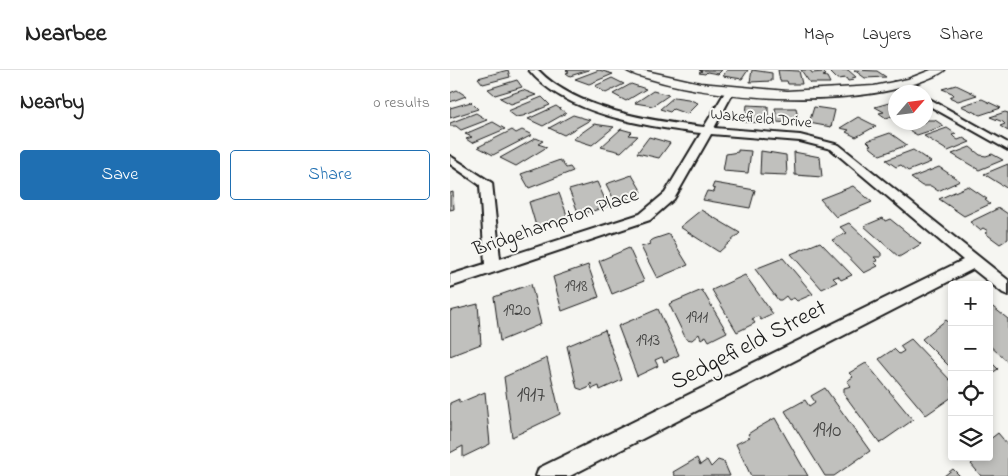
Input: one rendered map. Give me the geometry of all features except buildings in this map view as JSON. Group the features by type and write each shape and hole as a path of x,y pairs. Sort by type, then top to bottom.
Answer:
{"street":[{"name":"Wakefield Drive","path":"533,70 551,88 595,106 649,121 707,131 816,139 835,147 1008,289"},
{"path":"631,70 666,81 730,91 795,94 837,92 897,84 940,70"},
{"name":"Bridgehampton Place","path":"450,281 645,217 670,196 730,91"},
{"path":"933,104 1008,146"},
{"path":"450,159 486,183 492,267"},
{"name":"Sedgefield Street","path":"547,476 974,262"}]}
